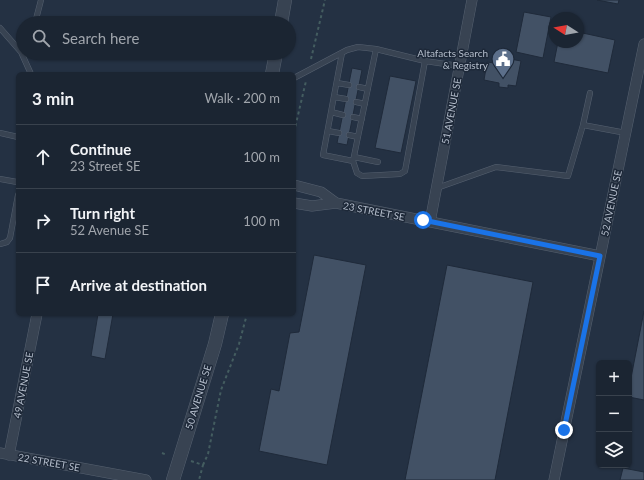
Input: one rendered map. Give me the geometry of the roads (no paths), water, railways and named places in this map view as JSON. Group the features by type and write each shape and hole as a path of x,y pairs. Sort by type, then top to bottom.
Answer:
{"street":[{"path":"283,16 286,0"},
{"name":"51 AVENUE SE","path":"430,222 472,0"},
{"name":"52 AVENUE SE","path":"554,480 644,44"},
{"path":"272,72 275,60"},
{"name":"23 STREET SE","path":"296,186 321,192 336,203"},
{"name":"23 STREET SE","path":"296,203 312,206 336,203 600,256"},
{"name":"49 AVENUE SE","path":"5,454 37,316"},
{"name":"50 AVENUE SE","path":"173,480 215,344 222,316"},
{"name":"22 STREET SE","path":"5,454 146,480"}],"lane":[{"path":"37,16 41,0"},
{"path":"0,28 16,44"},
{"path":"296,77 352,48 376,49 425,61 459,66"},
{"path":"376,49 354,159 358,173 362,176 400,174 405,171 425,61"},
{"path":"342,53 323,155 378,162"},
{"path":"26,60 30,72"},
{"path":"337,83 349,86"},
{"path":"359,87 368,89"},
{"path":"436,189 496,167 568,176 583,125 590,93"},
{"path":"334,97 346,99"},
{"path":"356,102 365,104"},
{"path":"331,112 343,115"},
{"path":"353,117 362,120"},
{"path":"583,125 626,133"},
{"path":"328,131 339,133"},
{"path":"0,133 16,137"},
{"path":"349,135 358,137"},
{"path":"0,179 16,182"},
{"path":"0,244 7,242 10,238 16,206"}],"place":[{"name":"Altafacts Search & Registry","path":"503,78"}]}
